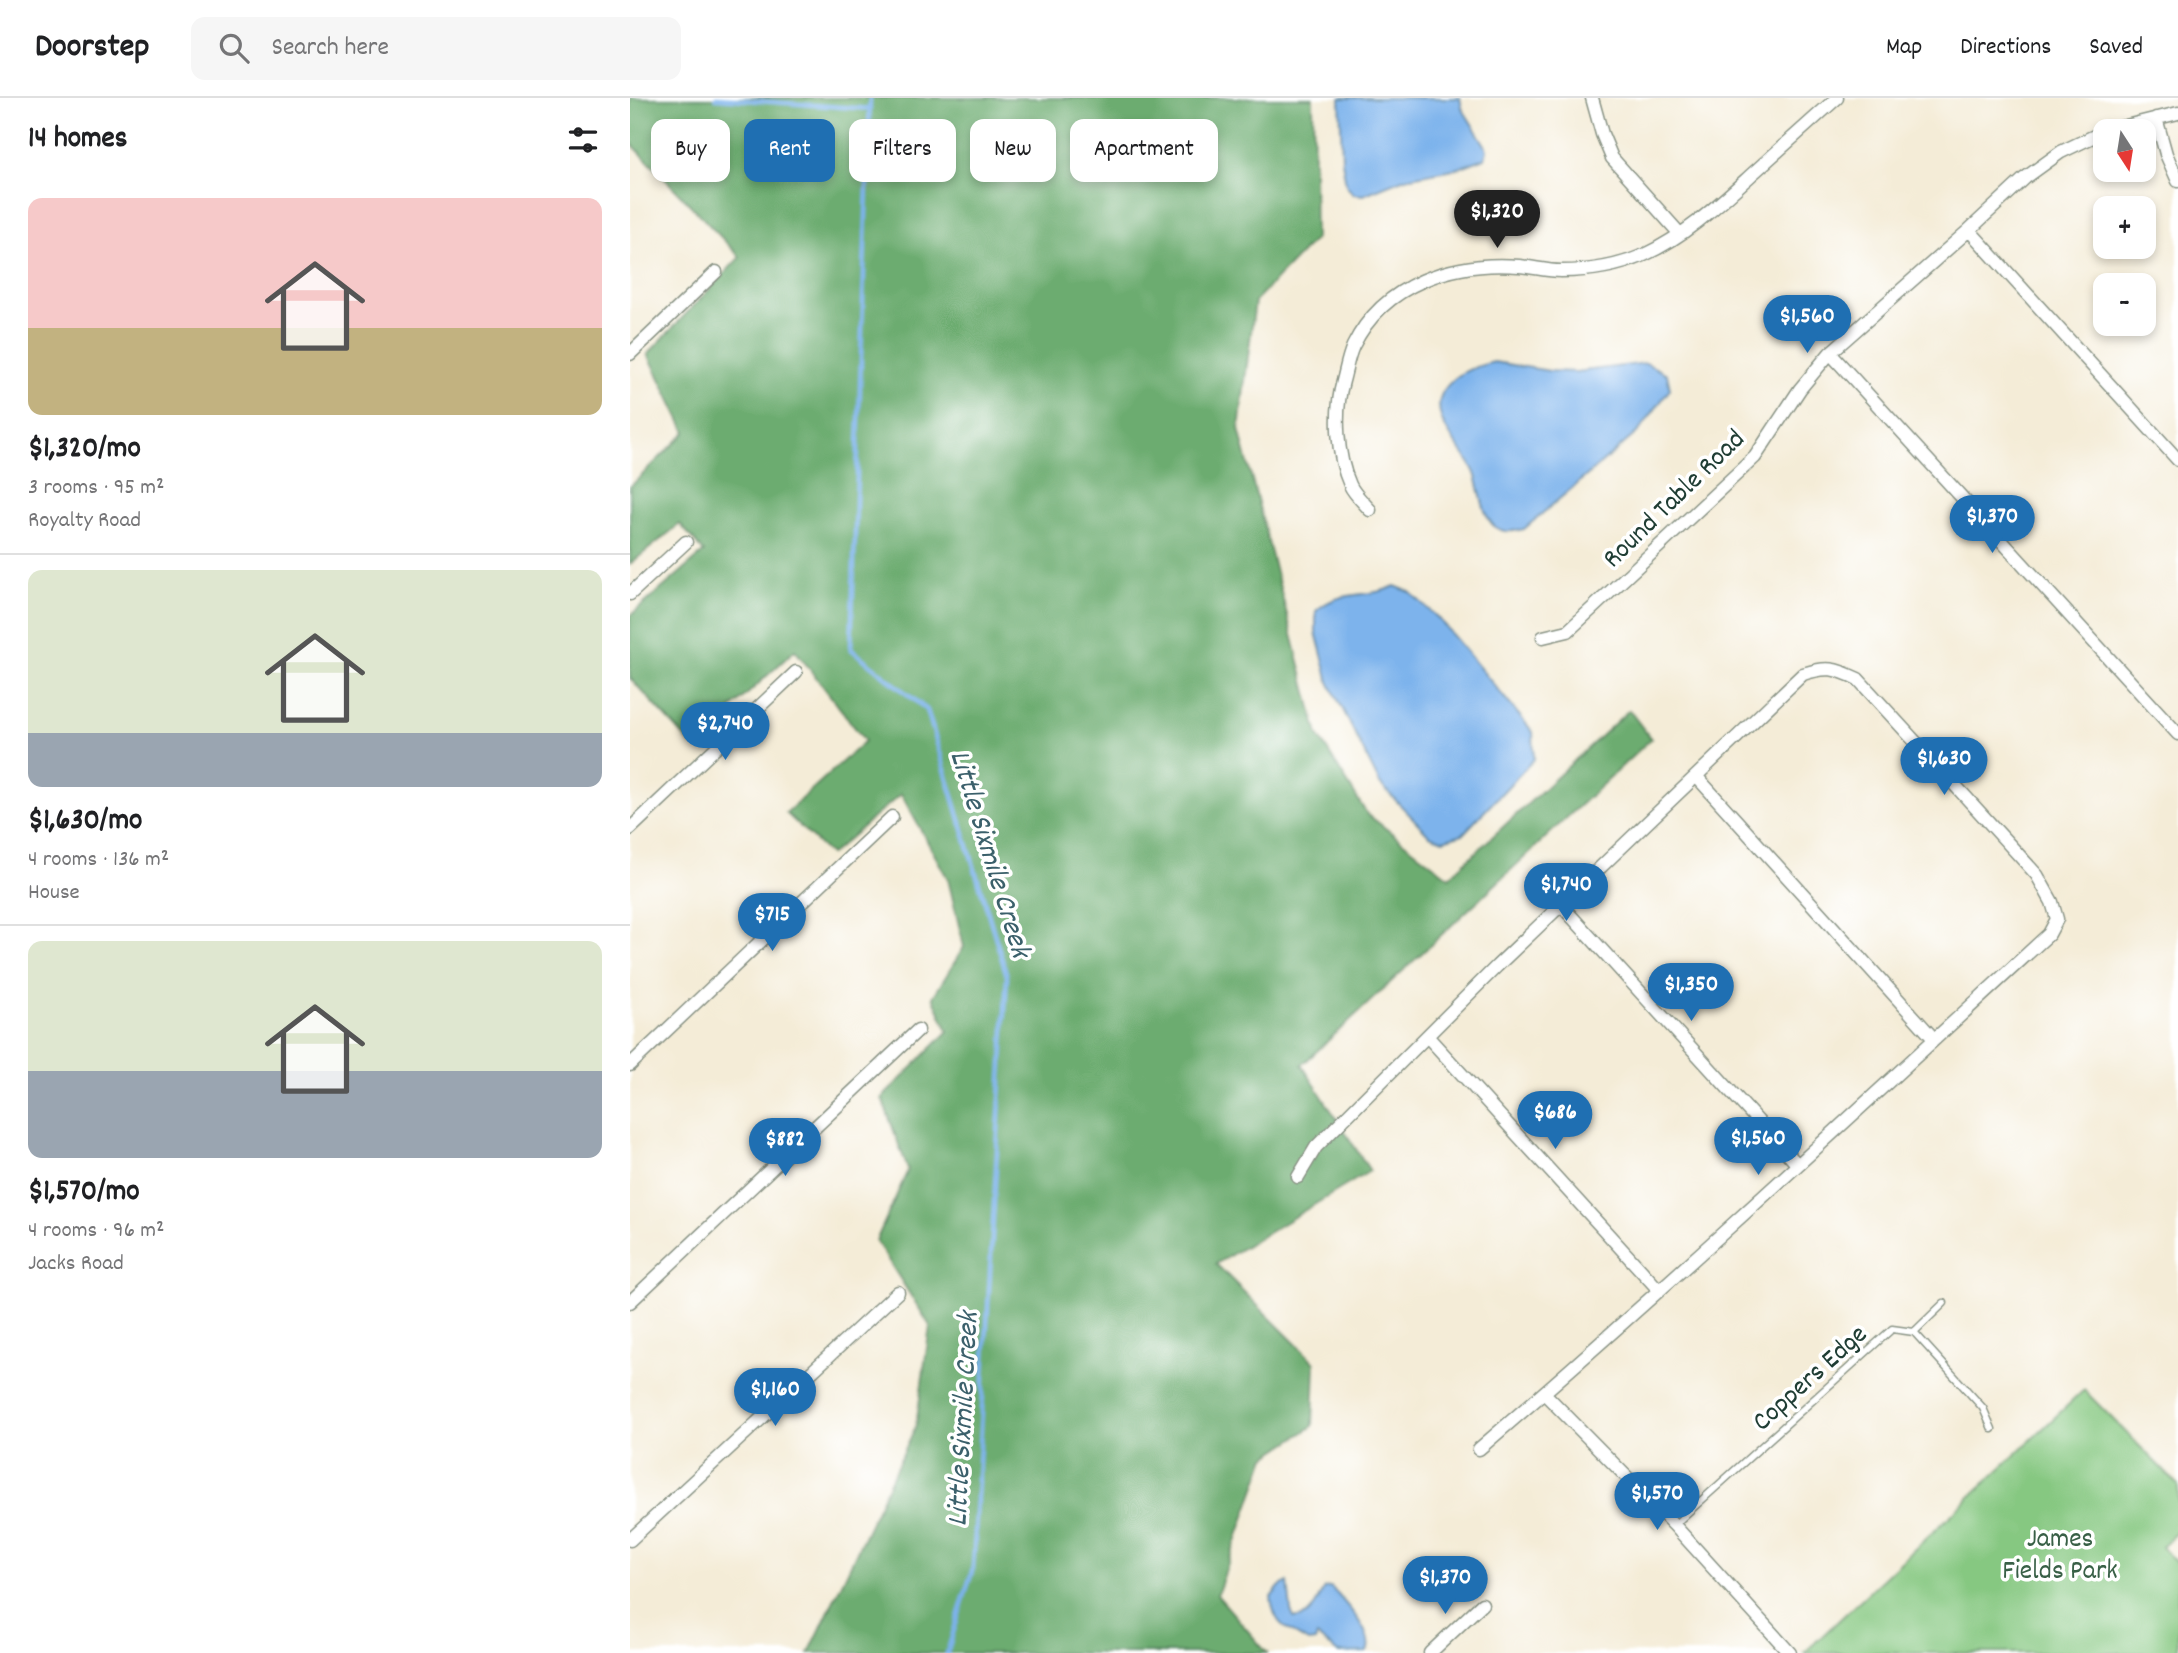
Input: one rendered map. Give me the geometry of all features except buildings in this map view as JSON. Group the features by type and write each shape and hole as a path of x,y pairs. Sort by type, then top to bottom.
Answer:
{"street":[{"path":"1592,98 1612,158 1680,234"},
{"path":"1370,510 1351,488 1341,458 1339,393 1352,348 1365,325 1384,304 1428,277 1466,268 1518,266 1560,271 1586,270 1644,255 1706,216 1836,98"},
{"name":"Round Table Road","path":"2152,119 2178,113"},
{"path":"2156,118 2178,181"},
{"name":"Round Table Road","path":"1543,637 1567,631 1755,457 1800,389 1830,353 2025,178 2060,152 2093,137"},
{"path":"1969,230 2178,460"},
{"path":"630,354 716,272"},
{"path":"1830,353 2178,734"},
{"path":"630,594 686,542"},
{"path":"1298,1177 1316,1147 1427,1036 1803,674 1823,668 1839,670 1858,679 2037,875 2052,902 2057,919 2049,934 1479,1449"},
{"path":"630,828 796,671"},
{"path":"1696,776 1934,1040"},
{"path":"630,1065 892,817"},
{"path":"1561,905 1797,1164"},
{"path":"630,1301 918,1030"},
{"path":"1427,1036 1658,1289"},
{"path":"630,1540 898,1292"},
{"path":"1544,1393 1674,1525 1790,1653"},
{"path":"1430,1653 1482,1604"}],"lane":[{"path":"1944,1303 1914,1332 1983,1408 1992,1429"},
{"name":"Coppers Edge","path":"1674,1525 1892,1329 1914,1332"}],"green space":[{"path":"630,98 1313,98 1315,239 1255,301 1239,429 1318,735 1367,814 1449,877 1629,710 1651,739 1302,1065 1370,1171 1216,1264 1315,1363 1313,1426 1266,1457 1217,1595 1267,1653 809,1653 916,1426 930,1326 876,1241 908,1170 882,1098 948,1031 933,997 964,947 948,879 901,794 830,855 786,813 865,741 795,650 692,745 630,678 630,616 704,552 680,524 630,564 630,487 686,432 648,354 740,257 668,182 730,182 730,119 651,119 651,164 630,142"},
{"name":"James Fields Park","path":"2084,1390 2178,1485 2178,1531 2161,1547 2178,1564 2178,1653 1804,1653"}],"water":[{"path":"1340,98 1460,98 1462,108 1485,145 1485,158 1459,168 1405,178 1363,195 1353,194 1346,185 1342,161"},
{"path":"1494,362 1550,371 1576,372 1646,363 1667,374 1670,389 1639,431 1524,529 1505,531 1497,529 1490,521 1474,471 1448,432 1439,411 1444,390 1454,379 1472,368"},
{"path":"1395,586 1410,592 1439,619 1533,732 1534,759 1463,834 1443,840 1429,835 1380,784 1329,682 1316,632 1316,611 1325,604 1345,596"},
{"path":"1288,1582 1294,1618 1309,1613 1324,1588 1331,1587 1363,1627 1369,1645 1367,1652 1339,1653 1317,1636 1315,1641 1308,1642 1282,1625 1275,1614 1271,1597 1280,1586"}],"waterway":[{"path":"716,98 870,109"},
{"name":"Little Sixmile Creek","path":"870,98 851,649 927,710 1007,976 973,1568 947,1653"}]}
